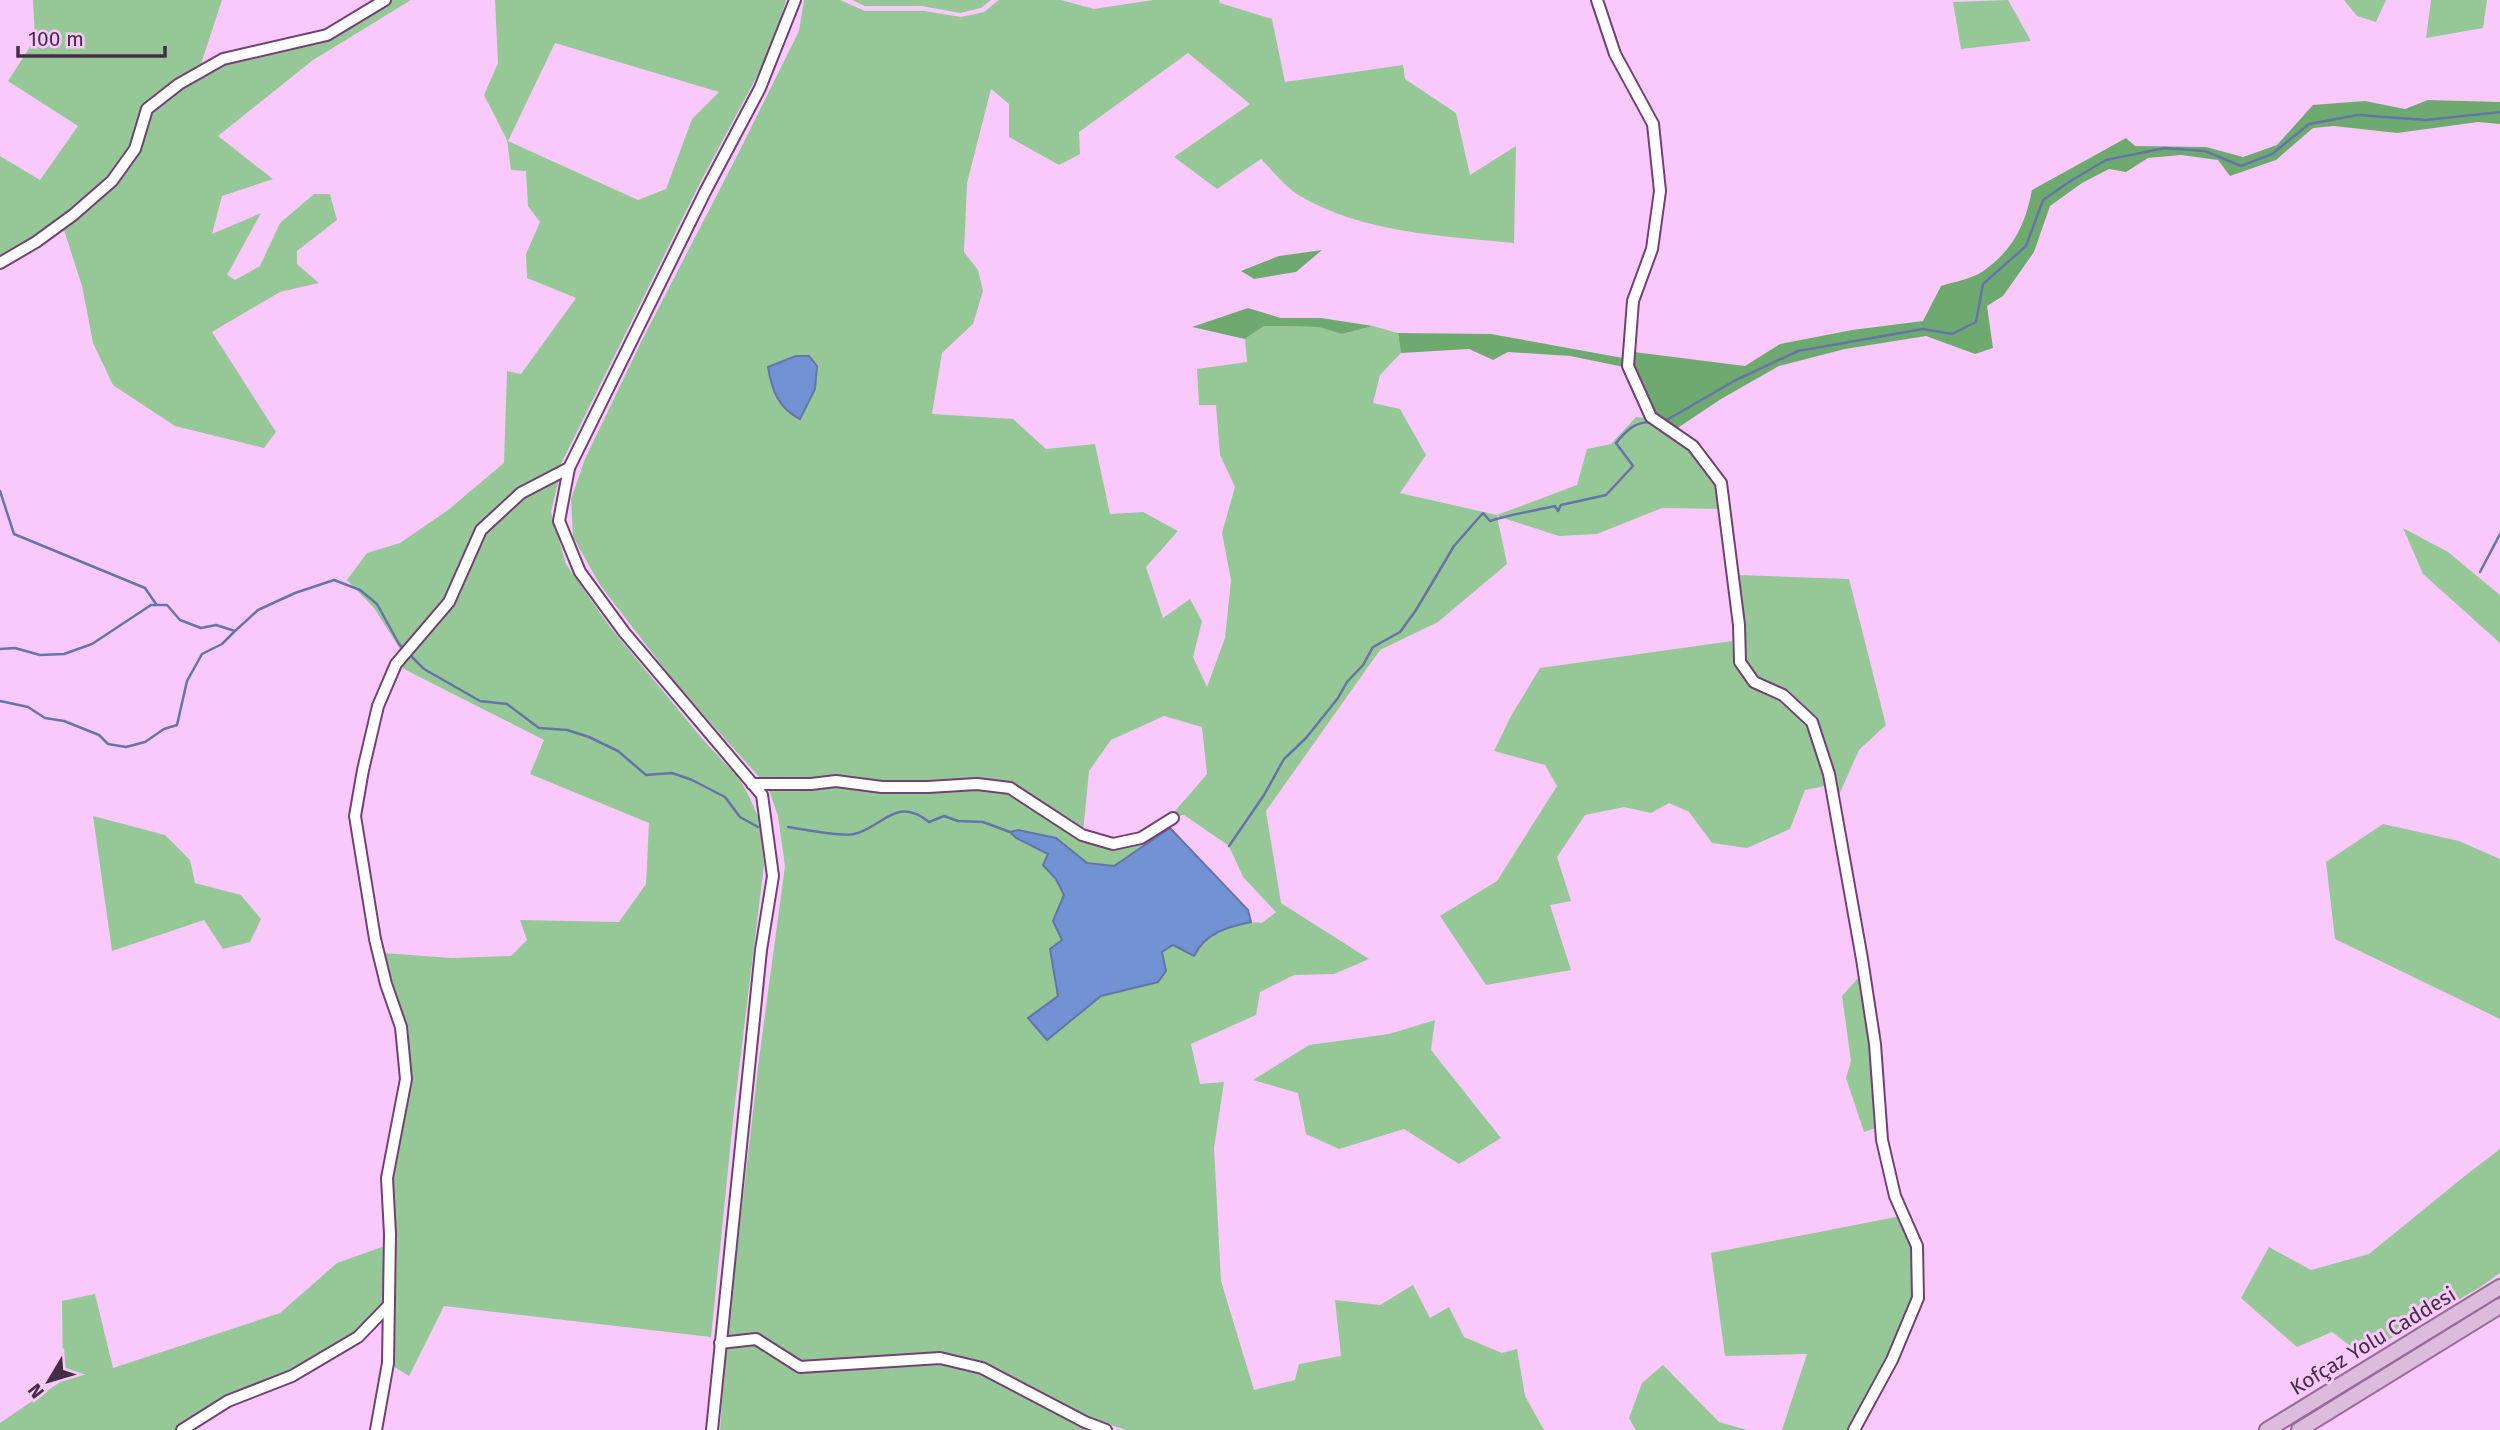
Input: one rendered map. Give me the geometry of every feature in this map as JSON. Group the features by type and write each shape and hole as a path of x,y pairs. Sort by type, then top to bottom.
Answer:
{"main road":[{"name":"Kofçaz Yolu Caddesi","path":"2267,1430 2500,1287"},
{"name":"Kofçaz Yolu Caddesi","path":"2299,1430 2500,1306"}],"street":[{"path":"0,263 36,242 73,215 112,181 135,149 147,109 179,84 223,59 327,35 384,0"},
{"path":"712,1430 761,950 773,876 762,794 624,632 580,572 559,521 569,468 705,192 760,88 795,0"},
{"path":"1597,0 1615,54 1653,124 1660,191 1653,249 1633,301 1628,366 1651,417 1693,446 1721,483 1735,590 1740,662 1754,682 1783,695 1812,722 1829,774 1862,959 1875,1044 1882,1140 1895,1196 1917,1246 1918,1298 1892,1360 1854,1430"},
{"path":"376,1430 388,1363 390,1234 387,1178 406,1079 401,1027 374,939 355,816 363,770 378,706 396,664 449,602 481,530 521,493 569,468"},
{"path":"752,784 811,784 836,781 882,787 928,787 977,783 1010,788 1082,835 1113,844 1142,838 1173,818"},
{"path":"182,1430 228,1401 292,1376 358,1337 389,1304"},
{"path":"720,1343 756,1339 800,1367 940,1358 982,1368 1085,1422 1106,1430"}],"green space":[{"path":"33,0 222,0 200,67 143,105 130,146 108,175 71,212 0,258 0,156 40,180 78,126 8,81 35,39"},
{"path":"390,0 411,0 313,60 218,136 273,179 222,196 212,234 261,213 227,275 235,280 260,266 280,223 314,194 330,194 337,220 297,251 297,264 319,283 280,292 212,332 276,432 264,448 175,426 113,385 93,343 82,286 64,230 118,184 140,150 151,113 182,86 223,63 331,38"},
{"path":"495,0 786,0 772,48 700,183 559,468 519,490 478,526 445,600 402,652 374,608 347,580 367,553 400,543 448,510 504,463 507,371 521,374 576,298 527,278 526,254 540,222 528,206 526,171 511,170 507,140 484,95 498,63","holes":["555,43 719,92 692,119 666,189 638,200 508,141"]},
{"path":"804,0 840,0 865,11 924,11 961,17 984,12 999,0 1061,0 1094,9 1153,0 1219,0 1220,3 1272,19 1285,82 1403,65 1405,79 1456,113 1470,175 1516,146 1514,243 1459,238 1377,225 1324,208 1295,193 1261,159 1217,189 1174,157 1250,104 1188,53 1079,132 1080,154 1059,165 1009,137 1009,104 991,89 967,183 964,252 978,270 983,291 973,324 942,353 932,414 1013,419 1046,449 1095,444 1110,514 1143,512 1178,531 1146,567 1163,618 1190,599 1202,621 1193,657 1207,687 1225,638 1231,580 1222,533 1235,487 1220,455 1216,405 1199,405 1197,369 1247,362 1245,339 1264,326 1318,327 1342,334 1373,326 1398,333 1401,353 1380,375 1373,403 1400,409 1426,455 1400,493 1497,515 1577,485 1587,449 1611,444 1636,417 1647,418 1691,450 1718,485 1722,509 1662,508 1597,534 1559,536 1497,516 1507,564 1438,622 1380,650 1266,811 1281,903 1369,959 1334,974 1294,975 1260,992 1256,1015 1191,1044 1200,1084 1224,1082 1214,1148 1221,1281 1254,1390 1295,1380 1299,1364 1341,1356 1335,1300 1380,1305 1413,1285 1430,1318 1449,1307 1464,1337 1502,1353 1517,1349 1525,1396 1544,1430 1127,1430 1085,1417 981,1361 929,1353 802,1363 757,1334 727,1337 759,1059 785,866 778,816 769,790 835,786 889,792 977,786 1009,791 1082,839 1113,847 1142,841 1167,824 1170,828 1114,866 1087,863 1056,838 1018,830 1011,832 1016,838 1048,854 1043,865 1056,879 1064,895 1053,921 1062,940 1050,949 1058,996 1028,1018 1047,1039 1101,996 1158,982 1166,971 1161,952 1173,945 1194,955 1206,939 1223,929 1242,923 1262,923 1276,912 1243,877 1229,846 1184,815 1170,817 1207,774 1202,727 1164,716 1111,740 1089,771 1083,833 1012,784 976,779 925,784 881,784 835,775 810,779 759,777 676,684 600,585 573,537 571,499 585,459 642,340 799,31"},
{"path":"852,0 991,0 981,8 960,13 922,6 865,6"},
{"path":"2008,0 2031,41 1961,49 1953,2"},
{"path":"2344,0 2386,0 2376,22 2357,16"},
{"path":"2431,0 2487,0 2483,28 2426,38"},
{"path":"2428,100 2500,102 2500,124 2478,122 2397,133 2334,126 2313,128 2276,160 2230,176 2218,160 2181,155 2148,158 2126,172 2109,169 2082,183 2050,206 2034,252 2003,296 1987,306 1993,348 1975,354 1926,336 1845,349 1779,366 1721,399 1676,429 1654,414 1633,367 1634,352 1745,366 1780,344 1852,330 1923,321 1941,286 1982,272 2010,246 2026,215 2032,190 2126,138 2135,146 2206,147 2243,157 2277,145 2313,105 2365,101 2405,109"},
{"path":"1322,250 1296,272 1254,279 1241,271 1279,256"},
{"path":"1248,308 1281,318 1321,318 1373,326 1342,334 1318,327 1264,326 1245,339 1192,327"},
{"path":"1398,333 1491,334 1623,358 1624,367 1570,356 1508,352 1493,360 1469,349 1401,353"},
{"path":"559,478 551,512 566,564 610,627 705,742 738,777 759,819 764,865 734,1111 711,1337 444,1306 409,1376 393,1366 394,1237 391,1173 409,1078 382,953 452,958 511,956 527,940 520,920 619,922 646,884 649,823 530,774 544,740 398,666 456,602 484,532 523,497"},
{"path":"2403,528 2448,552 2500,595 2500,643 2423,574"},
{"path":"1740,575 1849,579 1886,725 1859,750 1838,797 1817,720 1788,690 1758,679 1745,661"},
{"path":"1732,641 1734,666 1751,688 1781,700 1809,725 1825,786 1805,790 1790,829 1747,848 1712,843 1689,812 1669,803 1651,813 1624,807 1585,815 1557,857 1571,901 1550,905 1571,970 1486,985 1440,916 1497,881 1557,786 1545,765 1494,751 1540,668"},
{"path":"93,816 165,835 190,860 195,883 241,895 261,919 250,942 223,949 204,920 112,951"},
{"path":"2383,824 2459,841 2500,859 2500,1019 2335,939 2326,862"},
{"path":"1860,976 1871,1048 1876,1128 1864,1132 1846,1078 1851,1061 1842,996"},
{"path":"1435,1020 1431,1050 1501,1138 1459,1164 1404,1129 1339,1149 1306,1134 1298,1093 1253,1080 1309,1045 1389,1034"},
{"path":"2500,1149 2500,1273 2479,1288 2362,1355 2332,1332 2297,1347 2241,1298 2269,1247 2311,1270 2369,1254"},
{"path":"1901,1216 1913,1248 1915,1296 1890,1358 1851,1430 1782,1430 1807,1354 1725,1356 1711,1253"},
{"path":"385,1246 384,1303 357,1332 291,1372 223,1398 175,1430 0,1430 0,1423 63,1380 62,1301 95,1294 113,1368 280,1313 337,1263"},
{"path":"756,1343 801,1373 938,1363 986,1374 1094,1430 720,1430 726,1348"},
{"path":"1663,1365 1719,1422 1747,1430 1636,1430 1629,1418 1642,1383"}],"water":[{"path":"796,356 809,356 817,366 815,389 800,419 792,415 777,398 768,367"},
{"path":"1170,828 1248,910 1251,922 1211,936 1194,956 1173,945 1162,952 1166,971 1158,982 1101,996 1047,1040 1028,1018 1058,996 1050,949 1062,940 1053,921 1064,895 1056,879 1043,865 1048,854 1016,838 1010,832 1018,830 1056,838 1087,863 1114,866"}],"waterway":[{"path":"1665,421 1734,381 1798,351 1923,329 1952,334 1976,322 1983,284 2026,246 2043,200 2106,160 2165,148 2205,151 2241,166 2272,154 2309,124 2358,115 2426,120 2500,112"},
{"path":"1229,846 1264,795 1284,759 1306,738 1338,698 1373,647 1400,632 1454,546 1483,513 1490,521 1555,506 1558,511 1561,505 1606,495 1633,466 1616,443 1631,428 1640,423 1652,422"},
{"path":"0,491 14,534 145,588 156,604"},
{"path":"2480,572 2500,534"},
{"path":"0,649 15,648 40,655 64,654 92,644 151,605 167,605 180,620 201,628 216,625 235,631 258,610 295,593 334,580 360,590 377,604 405,650"},
{"path":"0,701 28,707 45,718 64,721 99,735 108,744 126,747 145,742 164,729 177,725 187,681 202,654 222,644 234,632"},
{"path":"410,655 424,669 480,701 507,704 539,728 567,730 589,737 618,751 646,775 672,773 692,780 725,797 740,817 758,827"},
{"path":"788,827 849,835 864,831 898,812 907,812 929,822 944,816 958,821 983,822 1010,832"}]}
